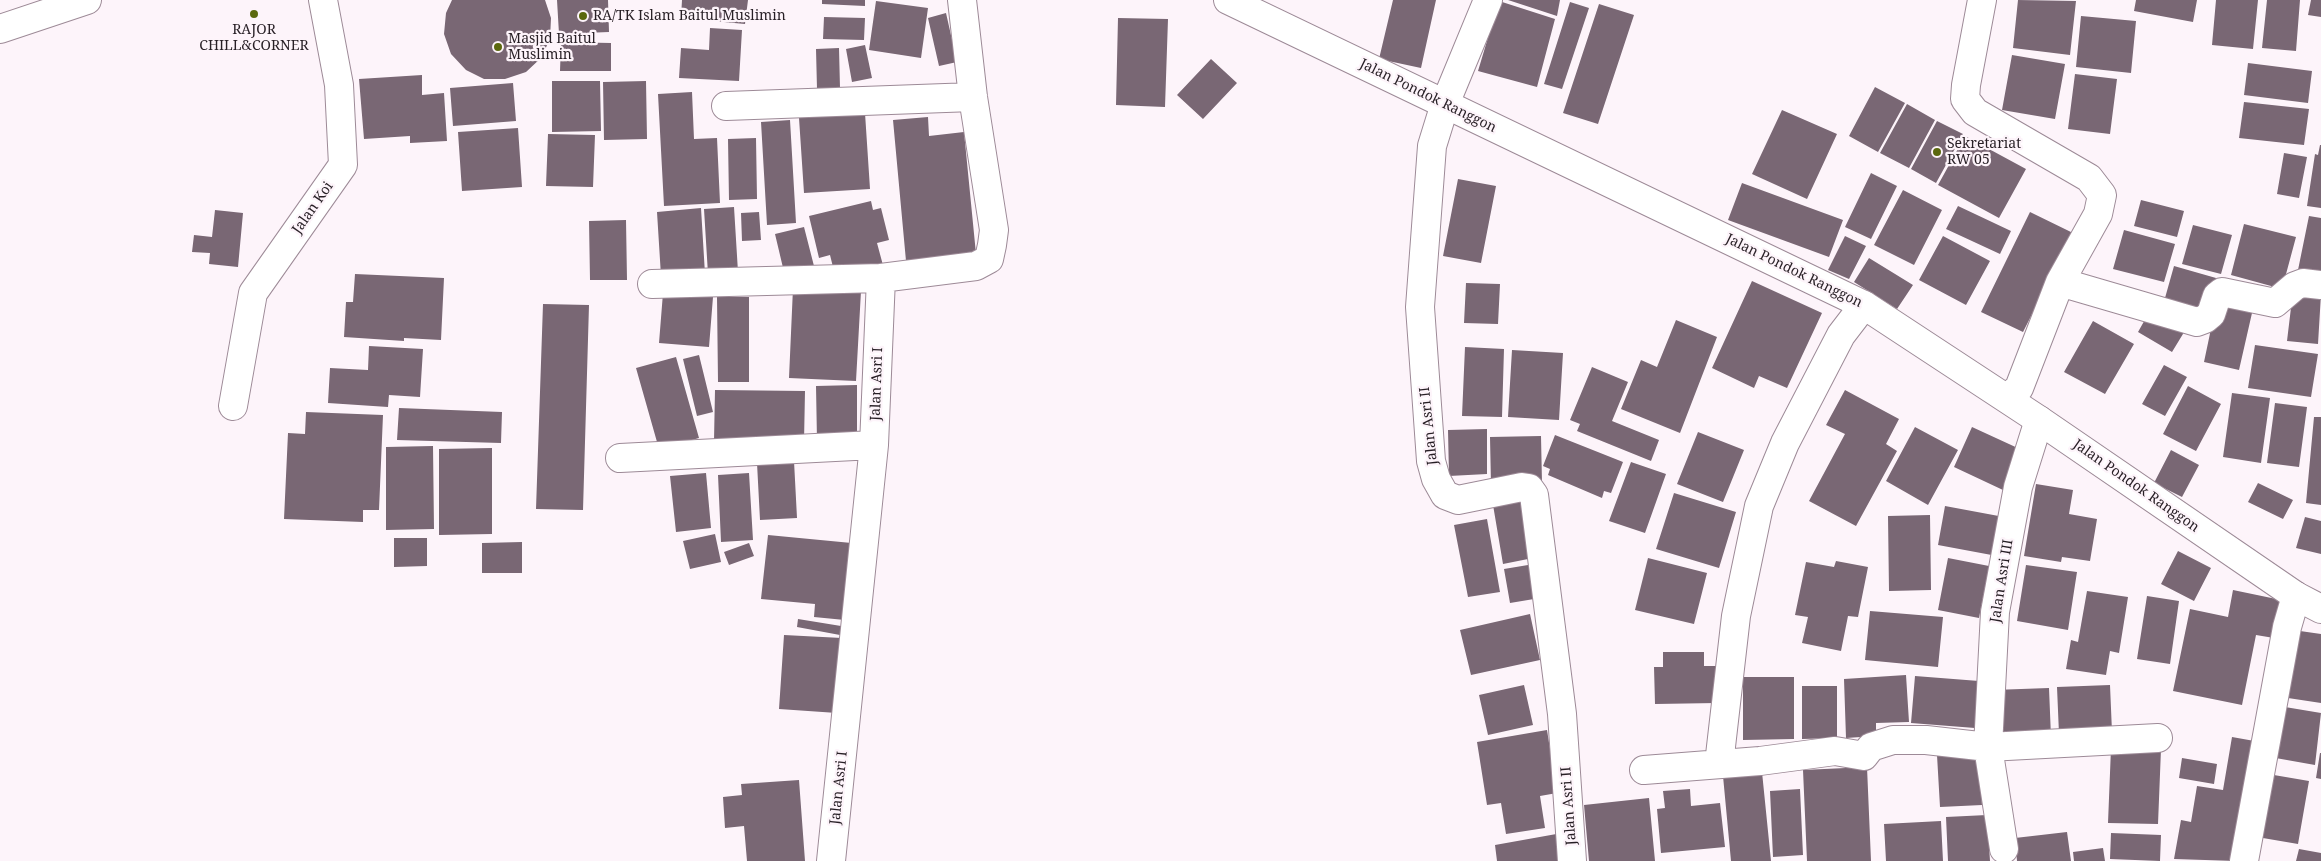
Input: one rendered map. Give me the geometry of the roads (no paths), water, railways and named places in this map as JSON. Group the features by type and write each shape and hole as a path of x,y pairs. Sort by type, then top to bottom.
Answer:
{"street":[{"path":"0,29 85,0"},
{"name":"Jalan Koi","path":"232,406 253,293 343,165 339,84 323,0"},
{"path":"652,284 881,278 976,266 989,259 994,230 973,97 962,0"},
{"name":"Jalan Pondok Ranggon","path":"1228,0 1864,305 2007,398 2296,596 2321,610"},
{"name":"Jalan Asri II","path":"1488,0 1444,104 1432,146 1420,307 1431,461 1436,479 1445,495 1458,500 1522,487 1529,488 1534,495 1562,714 1572,861"},
{"path":"1982,0 1965,99 1975,112 2089,178 2102,196 2098,214 2060,282 2019,388 2007,398"},
{"path":"726,106 973,97"},
{"name":"Jalan Asri I","path":"831,861 874,445 881,278"},
{"path":"2060,282 2197,322 2211,314 2217,296 2222,292 2275,303 2295,286 2303,283 2321,285"},
{"path":"1719,764 1736,616 1760,506 1785,444 1841,336 1864,305"},
{"name":"Jalan Asri III","path":"2004,849 1988,746 1995,612 2018,487 2039,420"},
{"path":"620,458 874,445"},
{"path":"2244,861 2287,627 2296,596"},
{"path":"1644,770 1760,761 1835,751 1864,756 1871,747 1893,740 1926,740 1988,746 2158,738"}],"place":[{"name":"RAJOR CHILL&CORNER","path":"254,14"},
{"name":"RA/TK Islam Baitul Muslimin","path":"583,16"},
{"name":"Masjid Baitul Muslimin","path":"498,47"},
{"name":"Sekretariat RW 05","path":"1937,152"}]}
